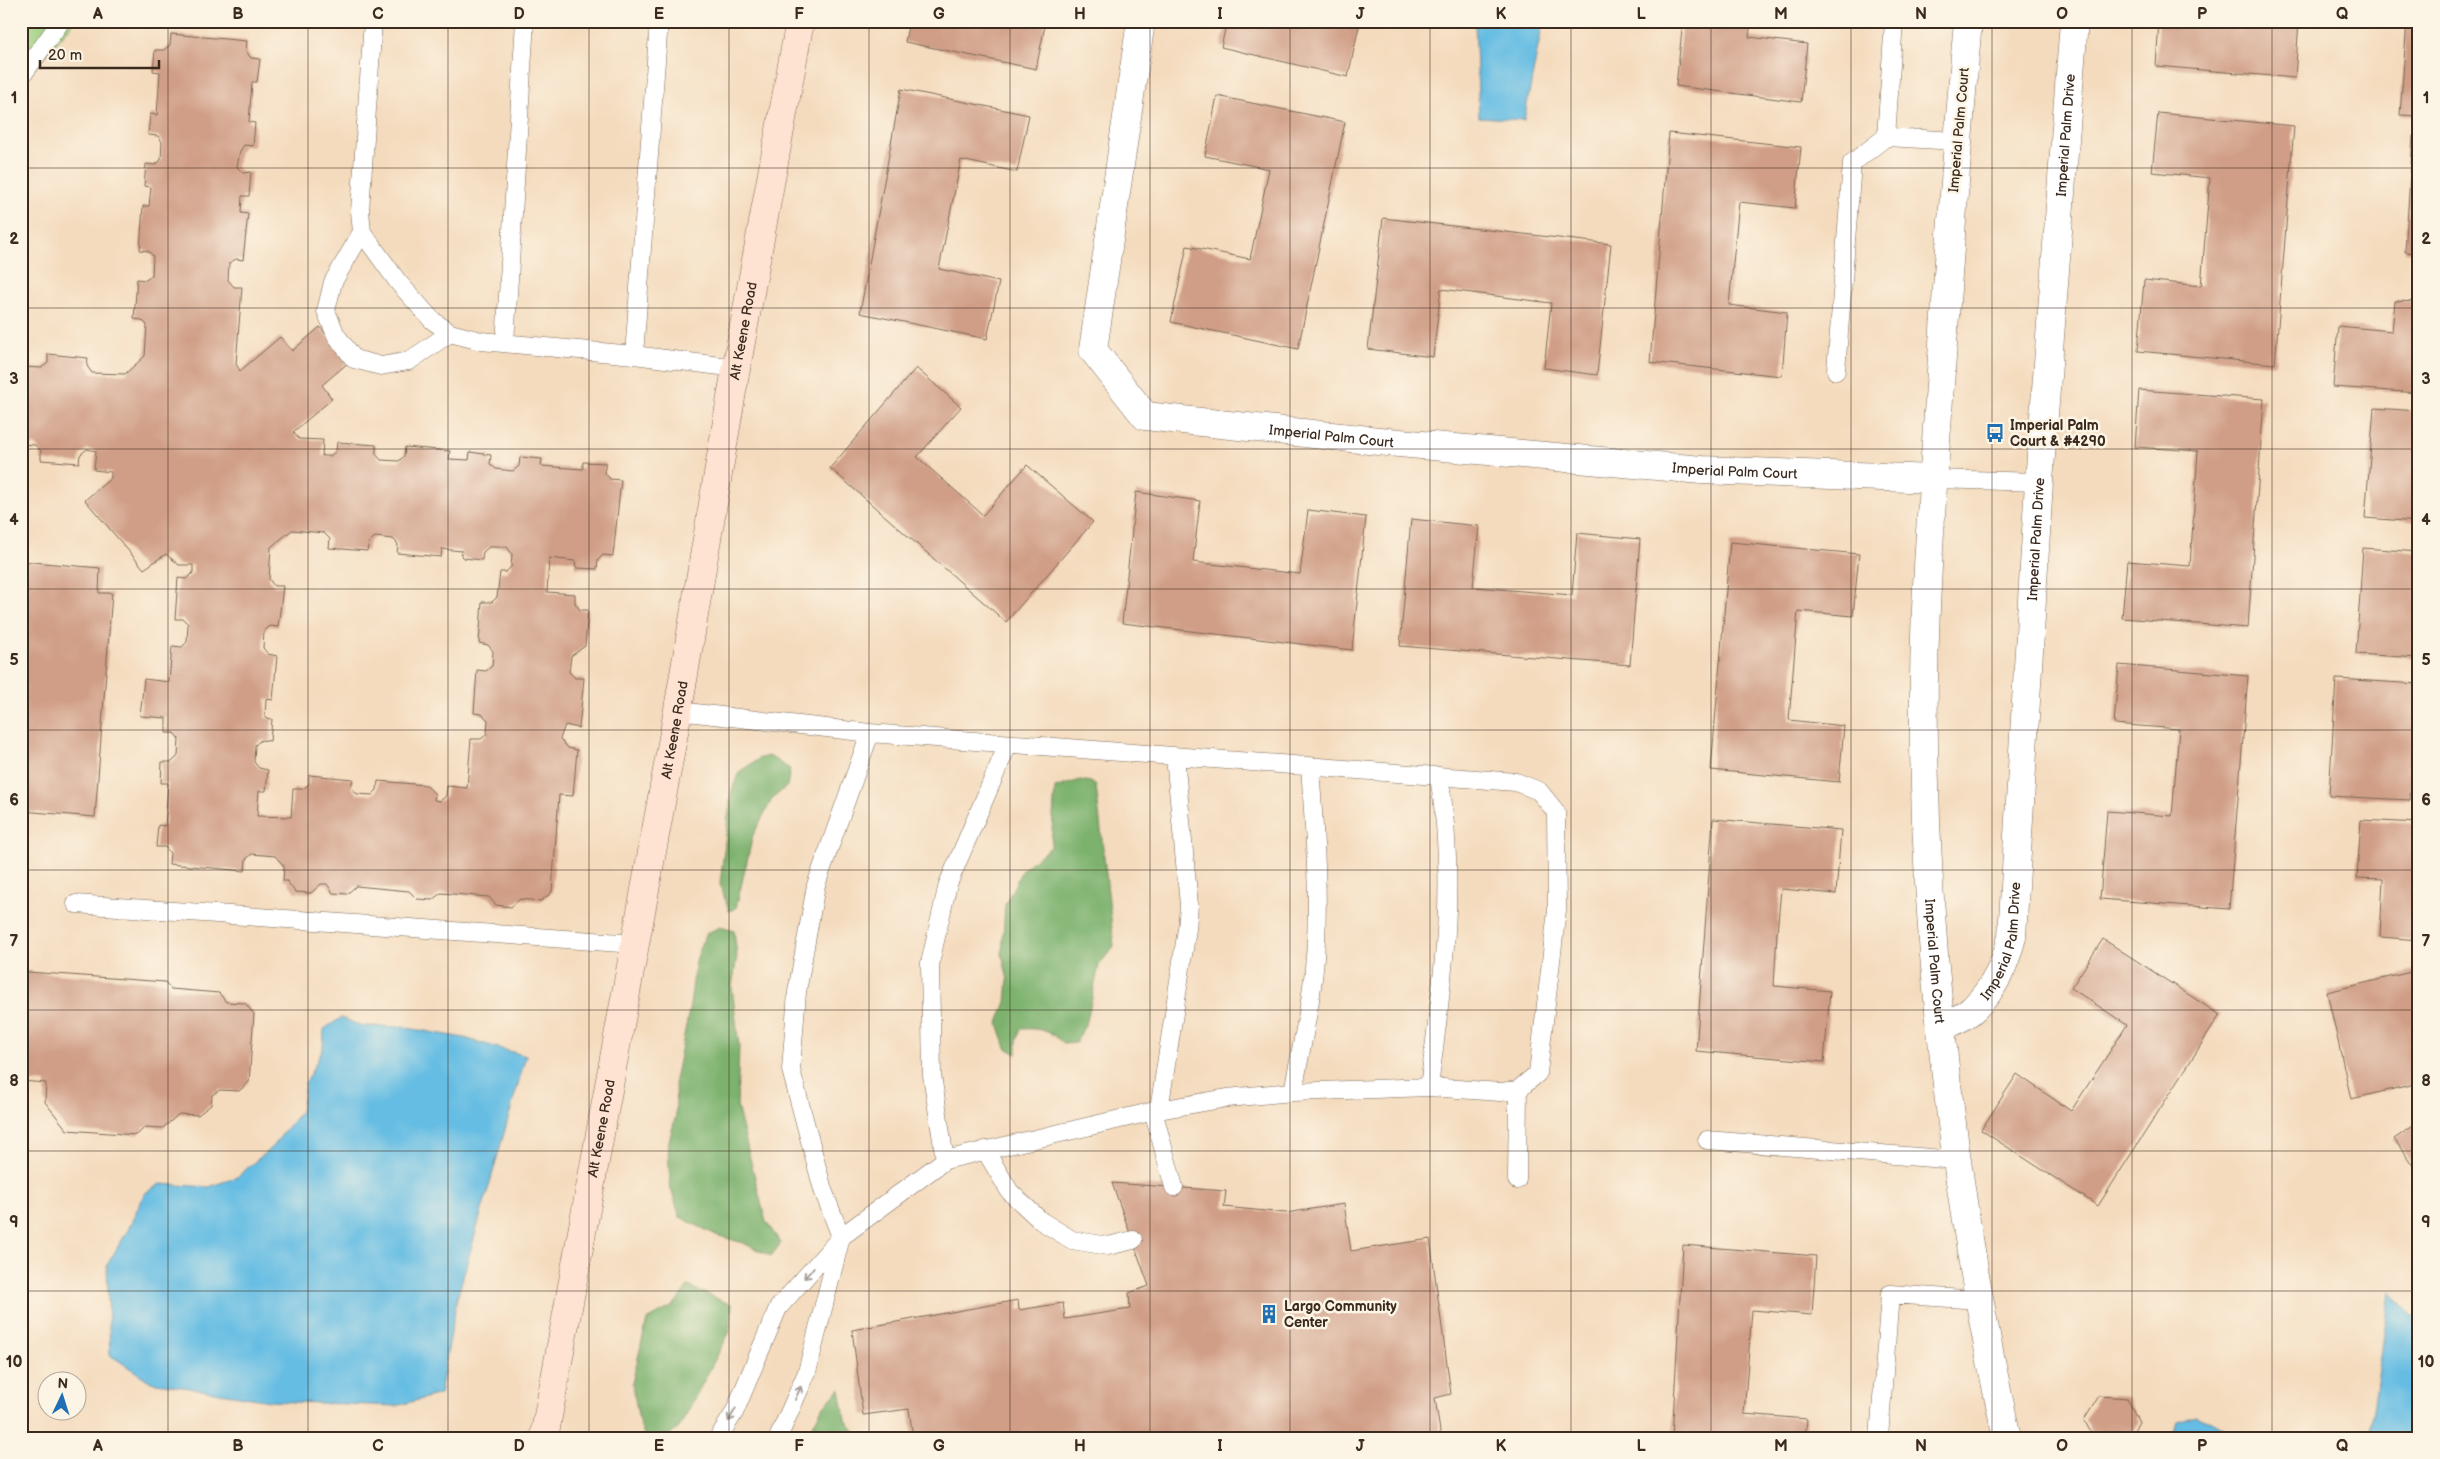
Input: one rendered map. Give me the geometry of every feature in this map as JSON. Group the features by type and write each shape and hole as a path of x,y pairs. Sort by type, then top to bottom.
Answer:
{"street":[{"name":"Alt Keene Road","path":"544,1438 678,711 736,368 800,21"},
{"name":"Imperial Palm Court","path":"1141,21 1093,350 1145,416 1388,442 1702,470 1934,479"},
{"name":"Imperial Palm Court","path":"1968,21 1957,141 1926,589 1924,742 1927,845 1941,1028 1956,1160 1979,1300 2008,1438"},
{"name":"Imperial Palm Drive","path":"1941,1028 1973,1009 1992,988 2005,963 2012,937 2039,482 2074,21"}],"lane":[{"path":"21,76 61,21"},
{"path":"373,21 360,211 362,232 398,282 432,320 450,333 481,341 634,355 736,368"},
{"path":"505,343 525,21"},
{"path":"634,355 659,21"},
{"path":"1886,137 1894,21"},
{"path":"1836,371 1852,163 1886,137 1957,141"},
{"path":"362,232 334,282 326,311 336,335 354,359 381,366 409,361 450,333"},
{"path":"1934,479 2039,482"},
{"path":"678,711 870,733 1516,782 1539,791 1556,812 1557,910 1538,1073 1518,1090 1500,1092 1429,1087 1293,1092 1227,1098 1156,1111 945,1160 841,1237 778,1308 734,1413 718,1438"},
{"path":"778,1438 807,1372 841,1237 823,1190 791,1070 797,992 816,885 870,733"},
{"path":"945,1160 932,1075 930,963 948,884 1008,744"},
{"path":"1174,1187 1156,1111 1187,929 1189,905 1175,757"},
{"path":"1293,1092 1312,993 1316,921 1317,864 1310,766"},
{"path":"1429,1087 1446,959 1448,906 1445,811 1439,776"},
{"path":"76,904 635,944"},
{"path":"1517,1180 1518,1090"},
{"path":"1707,1140 1956,1160"},
{"path":"985,1150 1010,1192 1041,1221 1072,1240 1108,1246 1133,1240"},
{"path":"1879,1438 1890,1294 1979,1300"}],"green space":[{"path":"21,21 75,21 21,85"},
{"path":"769,756 790,769 787,786 772,799 753,835 736,908 729,911 720,884 731,793 739,772 760,758"},
{"path":"1080,780 1091,782 1096,786 1114,946 1099,965 1087,1021 1076,1043 1063,1044 1054,1036 1044,1031 1021,1029 1017,1040 1017,1054 1006,1048 998,1023 1006,1002 1008,980 1002,955 1005,905 1022,870 1051,847 1055,788"},
{"path":"720,927 734,931 737,956 732,987 739,1046 737,1106 766,1222 781,1243 771,1256 743,1243 716,1235 680,1217 670,1186 668,1145 676,1115 675,1080 690,1006 695,965 701,944 707,933"},
{"path":"688,1286 732,1305 729,1333 679,1428 666,1438 646,1438 640,1426 632,1383 647,1320 673,1306"},
{"path":"840,1389 845,1419 860,1438 806,1438 822,1408"}],"water":[{"path":"1475,21 1543,21 1524,120 1479,117"},
{"path":"341,1018 362,1026 402,1027 464,1038 526,1056 457,1298 440,1394 396,1406 270,1401 151,1382 110,1355 107,1265 128,1230 144,1194 160,1184 209,1187 237,1177 272,1147 301,1111 305,1084 323,1049 324,1029"},
{"path":"2390,1293 2419,1322 2419,1438 2369,1438"},
{"path":"2195,1415 2223,1428 2223,1438 2173,1438 2177,1421"}],"building":[{"path":"909,21 1046,21 1036,69 905,42"},
{"path":"1227,21 1360,21 1348,77 1221,47"},
{"path":"1683,21 1751,21 1749,37 1807,44 1801,102 1676,86"},
{"path":"2159,21 2299,21 2295,78 2156,66"},
{"path":"2407,21 2419,21 2419,116 2400,115"},
{"path":"171,34 247,41 246,51 251,58 260,59 257,82 252,82 249,122 255,123 253,146 244,145 240,151 237,167 243,173 251,172 249,196 242,196 241,213 248,214 243,260 236,259 229,263 228,280 234,287 242,287 236,364 240,371 280,337 292,351 320,327 349,362 322,385 332,399 293,432 299,439 323,440 322,456 330,456 336,451 337,442 376,445 376,454 381,460 399,461 404,456 405,447 450,451 449,459 469,460 470,452 491,455 490,464 496,469 513,471 519,466 520,457 542,459 541,466 583,469 583,462 606,463 604,472 610,479 621,480 613,556 603,555 598,560 597,569 576,568 575,561 549,558 547,592 575,594 575,603 580,610 588,610 585,646 571,656 569,672 575,678 584,678 579,728 565,725 560,739 568,748 577,750 573,796 559,795 552,892 541,901 520,899 511,907 496,905 489,897 441,893 432,900 417,899 409,891 356,886 347,894 333,893 327,884 321,884 311,893 295,892 287,881 283,881 284,866 275,856 252,854 246,859 245,871 169,864 170,853 165,847 156,847 158,825 165,826 168,783 161,783 162,762 172,762 178,756 179,739 174,733 166,733 166,718 140,716 144,679 169,682 172,646 182,647 187,642 188,624 183,619 175,619 178,578 186,579 193,573 193,565 179,565 166,554 144,569 85,500 111,478 111,472 94,470 96,451 87,449 80,455 79,463 41,460 41,451 35,445 21,444 21,364 24,367 41,368 48,363 48,354 88,358 87,366 92,373 125,374 145,356 147,325 142,320 134,319 137,279 146,280 152,275 153,256 148,251 140,250 143,206 149,206 151,187 144,186 146,164 155,165 161,160 162,142 158,136 148,135 150,114 157,115 160,72 153,71 155,50 164,50 170,45","holes":["292,530 324,533 330,539 329,548 367,551 369,542 375,537 393,539 398,544 397,553 441,557 442,549 462,551 461,555 464,558 482,560 483,552 489,547 507,547 512,554 511,567 506,572 500,572 497,597 492,602 482,602 479,643 488,645 493,651 492,666 486,671 477,670 474,713 482,714 488,720 487,734 481,739 471,739 467,788 447,786 446,796 440,801 434,800 435,794 426,785 378,781 377,790 372,795 357,794 351,787 353,779 309,775 309,784 303,789 293,789 291,817 257,816 259,791 266,791 268,770 259,768 254,762 255,745 261,740 270,741 272,719 265,718 266,699 273,700 277,656 268,654 263,648 264,631 270,626 278,627 283,586 274,586 269,579 271,547"]},
{"path":"901,89 1029,115 1017,172 961,160 939,269 999,282 987,339 860,313"},
{"path":"1217,96 1345,122 1298,349 1171,322 1187,246 1250,259 1269,169 1205,156"},
{"path":"2158,113 2294,126 2275,364 2138,351 2144,280 2201,286 2210,178 2152,172"},
{"path":"1669,133 1801,147 1795,208 1739,202 1729,305 1787,312 1782,376 1650,362"},
{"path":"2413,136 2419,136 2419,253 2405,252"},
{"path":"1383,218 1611,244 1597,375 1544,368 1551,303 1441,289 1433,357 1368,349"},
{"path":"2395,301 2419,302 2419,393 2333,387 2338,326 2392,331"},
{"path":"916,368 961,407 917,457 983,515 1027,465 1093,522 1006,622 830,468"},
{"path":"2139,390 2264,399 2248,628 2122,618 2127,561 2190,566 2198,451 2135,447"},
{"path":"2374,408 2419,411 2419,522 2365,518"},
{"path":"1136,492 1200,501 1193,562 1300,574 1308,510 1366,517 1352,650 1122,623"},
{"path":"1411,519 1479,526 1473,587 1572,595 1577,533 1640,539 1630,665 1400,646"},
{"path":"1730,542 1859,554 1853,616 1798,611 1789,720 1844,726 1839,782 1711,770"},
{"path":"2363,548 2419,552 2419,658 2356,654"},
{"path":"21,561 100,568 99,593 112,593 95,817 21,811"},
{"path":"2119,665 2248,676 2229,909 2100,899 2107,811 2172,816 2179,729 2114,724"},
{"path":"2336,679 2419,684 2419,742 2413,742 2410,800 2329,796"},
{"path":"1713,819 1841,830 1836,894 1781,889 1777,933 1774,986 1830,991 1824,1062 1696,1051"},
{"path":"2361,820 2419,823 2419,940 2380,937 2383,879 2357,878"},
{"path":"2103,939 2220,1015 2098,1206 1981,1130 2017,1074 2071,1111 2127,1025 2071,988"},
{"path":"2419,970 2419,1083 2351,1099 2327,992"},
{"path":"28,972 165,982 171,989 219,993 226,1002 245,1003 254,1014 249,1082 239,1091 220,1090 212,1095 211,1105 198,1115 179,1114 163,1128 145,1127 137,1135 67,1130 45,1102 46,1083 21,1081 21,977"},
{"path":"2419,1122 2419,1174 2394,1139"},
{"name":"Largo Community Center","path":"1112,1183 1226,1191 1224,1207 1286,1213 1344,1204 1351,1251 1430,1239 1451,1394 1435,1398 1441,1438 913,1438 909,1409 863,1415 852,1330 1018,1300 1019,1310 1063,1303 1065,1319 1130,1309 1129,1293 1149,1286"},
{"path":"1683,1245 1816,1256 1812,1315 1752,1310 1744,1414 1807,1419 1805,1438 1672,1438"},
{"path":"2099,1396 2127,1398 2139,1422 2129,1438 2094,1438 2084,1420"}],"place":[{"name":"Imperial Palm Court & #4290","path":"1995,433"},
{"name":"Largo Community Center","path":"1269,1314"}]}
